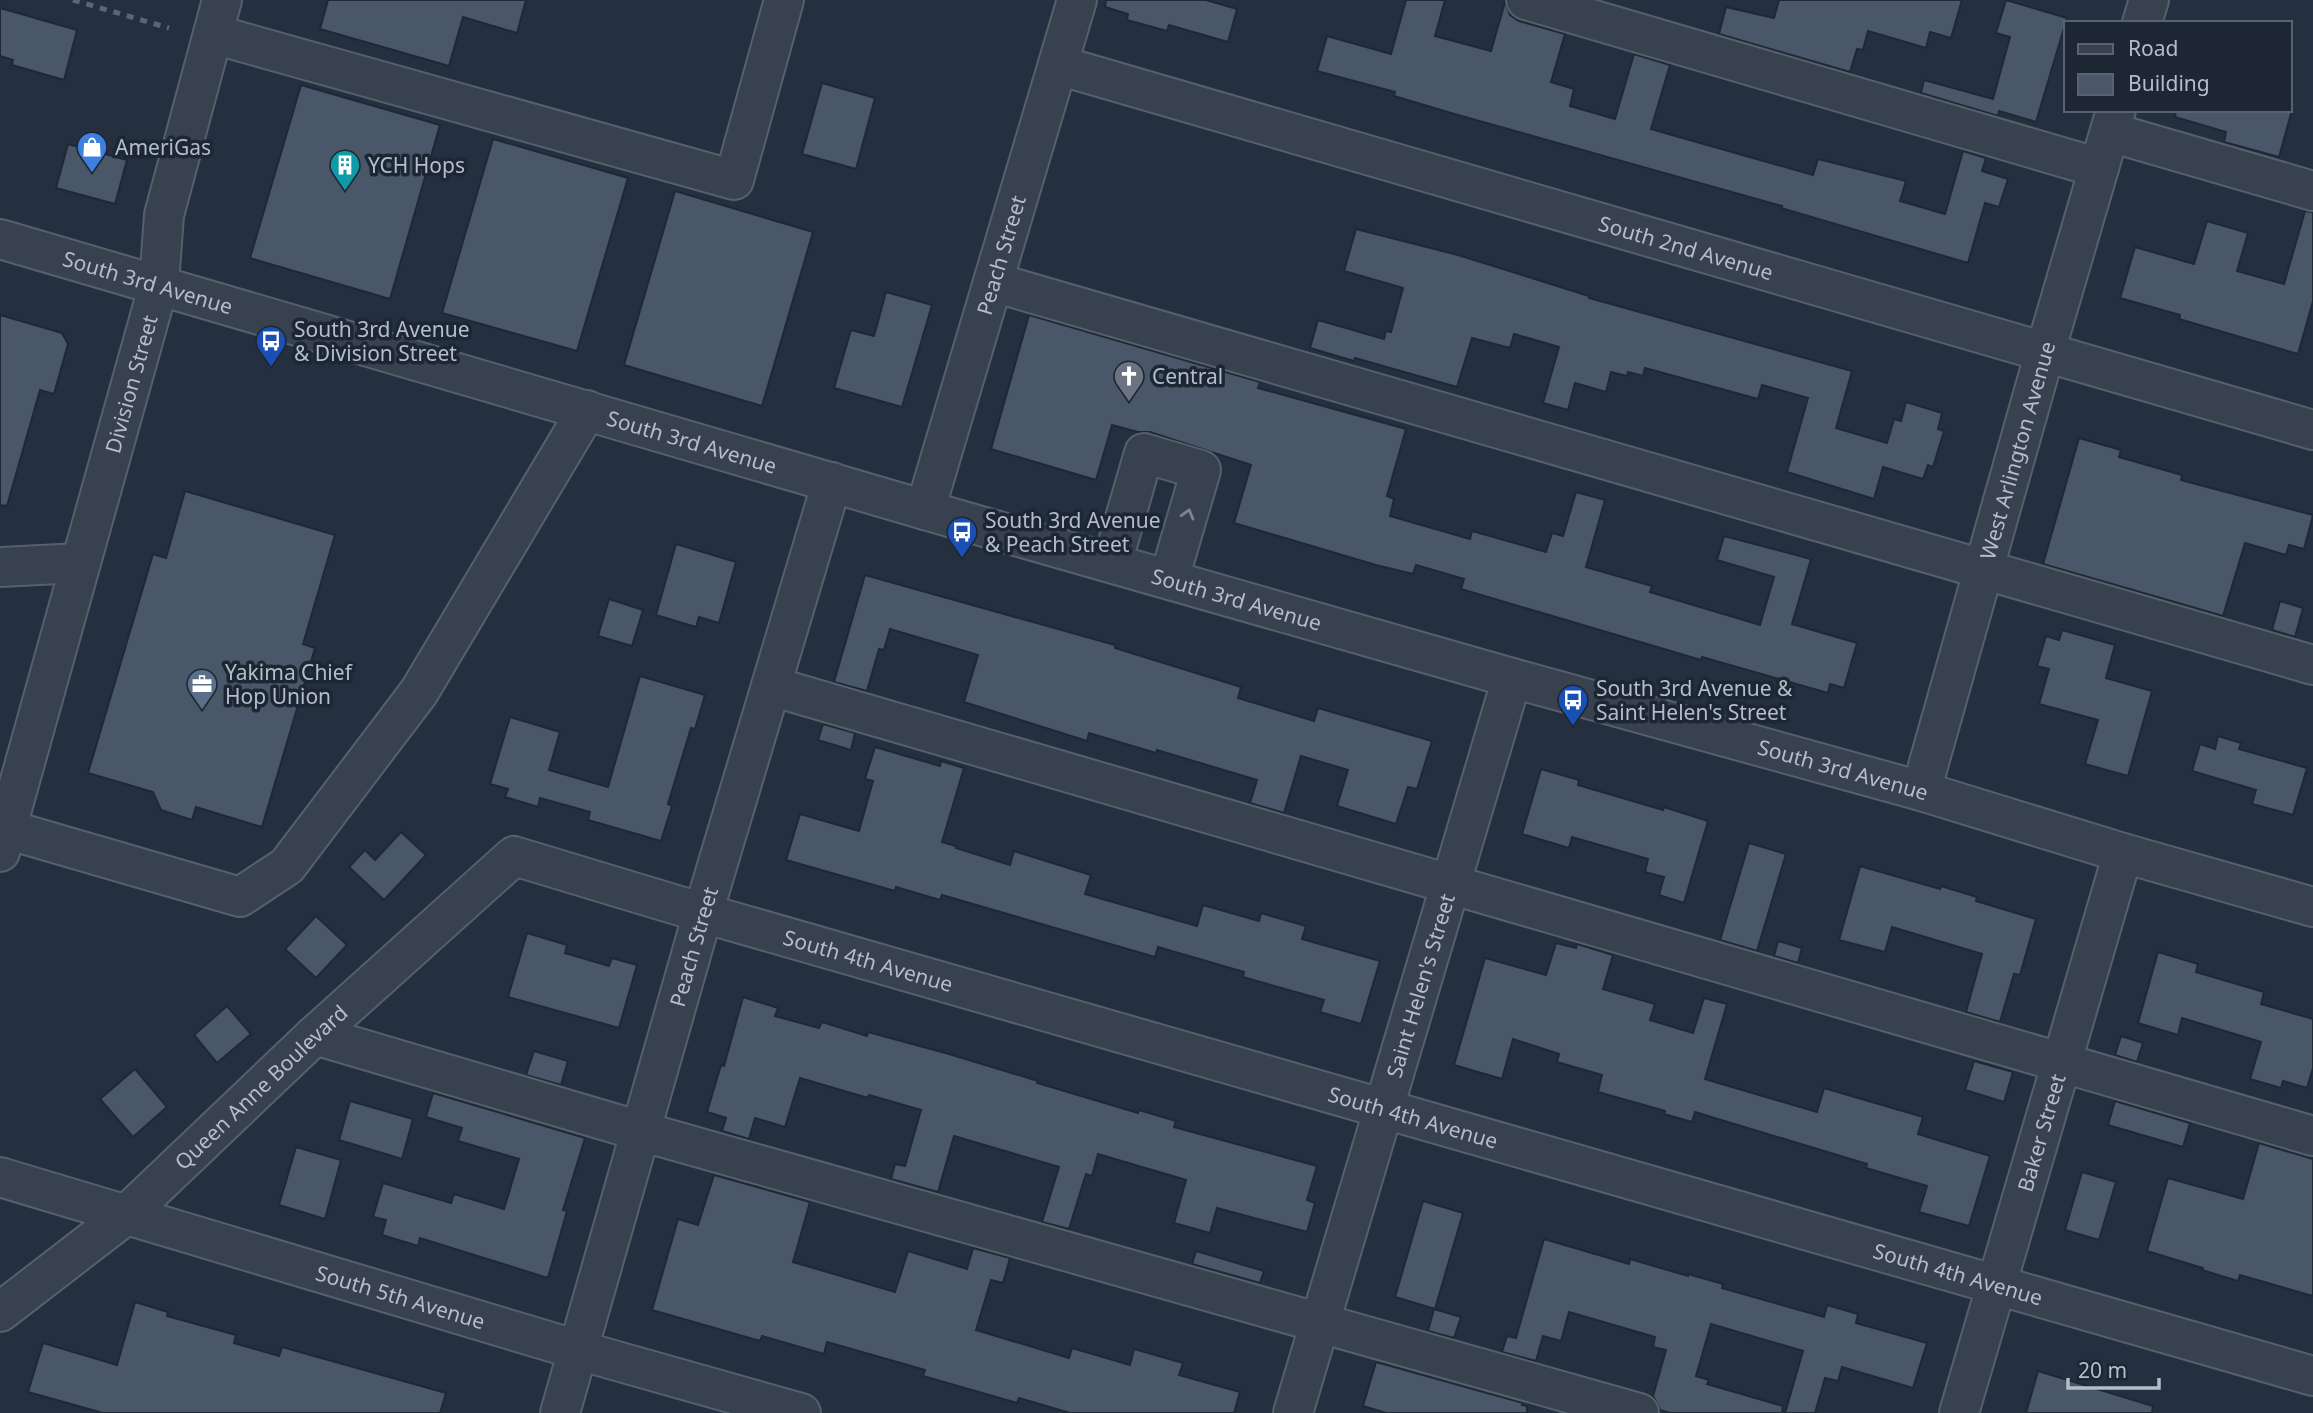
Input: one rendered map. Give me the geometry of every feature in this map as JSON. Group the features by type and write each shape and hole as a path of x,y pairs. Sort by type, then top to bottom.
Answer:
{"street":[{"path":"217,17 734,180 784,0"},
{"name":"Peach Street","path":"925,510 1077,0"},
{"path":"1526,0 2108,137 2313,191"},
{"path":"2143,21 2149,0"},
{"name":"Division Street","path":"3,841 159,284 164,215 217,17"},
{"name":"South 2nd Avenue","path":"1058,65 2313,430"},
{"name":"West Arlington Avenue","path":"1921,791 2108,137"},
{"name":"South 3rd Avenue","path":"0,239 925,510 1512,678 1921,791 2123,853 2313,907"},
{"path":"993,282 2313,665"},
{"path":"3,841 240,897 287,866 419,692 587,410"},
{"path":"1112,563 1144,453 1201,470 1170,579"},
{"name":"Peach Street","path":"560,1413 703,913 832,482"},
{"path":"0,567 80,563"},
{"name":"Saint Helen's Street","path":"1293,1413 1512,678"},
{"path":"771,686 2313,1136"},
{"name":"Baker Street","path":"1959,1413 2123,853"},
{"name":"South 4th Avenue","path":"514,856 703,913 2313,1376"},
{"name":"Queen Anne Boulevard","path":"0,1311 126,1215 315,1035 514,856"},
{"path":"315,1035 640,1131 1639,1413"},
{"name":"South 5th Avenue","path":"0,1177 578,1350 801,1413"}],"building":[{"path":"328,0 526,0 517,33 463,17 449,66 320,29"},
{"path":"1106,0 1206,0 1237,9 1228,42 1169,25 1167,31 1127,20 1128,14 1105,7"},
{"path":"1406,0 1445,0 1435,36 1491,51 1505,2 1510,15 1519,21 1565,34 1551,82 1574,89 1570,106 1615,119 1634,54 1670,65 1651,129 1813,175 1818,159 1906,181 1900,201 1945,214 1963,151 1986,158 1982,171 2008,179 1999,207 1985,203 1968,263 1781,208 1782,206 1451,113 1394,96 1395,92 1317,71 1327,36 1391,54"},
{"path":"1779,0 1962,0 1951,38 1930,32 1926,48 1868,31 1863,50 1857,49 1850,72 1719,34 1726,7 1774,18"},
{"path":"2006,0 2067,18 2036,122 1999,111 1998,116 1921,93 1924,80 1993,99 2010,37 1996,33"},
{"path":"0,8 77,30 64,80 12,65 13,60 0,56"},
{"path":"822,83 875,98 856,169 802,154"},
{"name":"YCH Hops","path":"301,85 440,125 390,299 250,258"},
{"path":"2176,112 2291,112 2279,157 2224,142 2226,132 2175,117"},
{"name":"YCH Hops","path":"493,139 628,178 577,351 442,313"},
{"name":"AmeriGas","path":"68,144 127,160 115,204 56,188"},
{"path":"675,191 813,232 762,406 624,365"},
{"path":"2305,211 2313,212 2313,301 2298,354 2179,319 2180,315 2120,298 2135,247 2194,264 2207,221 2248,233 2237,271 2284,284"},
{"path":"1356,229 1458,255 1589,298 1852,371 1836,428 1887,443 1894,419 1901,421 1906,402 1942,413 1938,429 1944,431 1933,467 1928,465 1923,479 1883,467 1874,499 1787,472 1808,398 1762,385 1758,399 1645,368 1643,376 1628,372 1627,376 1611,372 1606,392 1575,383 1568,410 1543,403 1559,347 1514,334 1510,348 1472,338 1457,387 1310,348 1318,320 1384,339 1386,331 1391,332 1403,288 1344,271"},
{"path":"886,292 932,305 902,407 834,388 851,330 874,336"},
{"path":"0,315 62,333 68,344 54,394 40,390 7,506 0,505"},
{"path":"1029,315 1260,382 1258,388 1406,429 1387,496 1394,499 1390,516 1470,539 1472,531 1546,552 1552,533 1563,536 1576,492 1605,500 1586,567 1652,586 1650,592 1760,625 1774,577 1717,560 1724,536 1811,559 1792,624 1857,643 1844,688 1830,684 1828,693 1702,657 1701,660 1461,589 1464,579 1416,565 1413,574 1376,565 1234,523 1251,465 1150,432 1138,432 1112,425 1096,480 991,449"},
{"path":"2079,438 2121,450 2119,457 2182,475 2181,480 2313,515 2304,549 2289,545 2286,555 2245,543 2223,616 2043,564"},
{"name":"Yakima Chief Hop Union","path":"185,491 335,535 303,644 315,648 262,827 196,807 192,820 161,810 153,792 88,773 153,554 166,558"},
{"path":"676,544 736,562 719,623 699,617 696,627 656,615"},
{"path":"865,575 1115,645 1115,648 1241,687 1238,698 1314,721 1318,708 1432,741 1417,789 1408,787 1396,824 1337,806 1348,770 1301,756 1284,813 1250,803 1257,780 1089,733 1087,741 964,702 978,655 890,629 884,650 879,649 867,691 834,682"},
{"path":"609,599 643,610 632,646 598,636"},
{"path":"2280,601 2303,608 2295,637 2272,630"},
{"path":"2062,630 2115,645 2106,678 2152,691 2128,776 2085,764 2098,720 2039,704 2049,669 2037,666 2046,636 2059,640"},
{"path":"640,676 705,695 695,729 691,728 668,804 672,806 661,841 588,820 590,812 540,798 538,807 505,797 508,789 490,784 510,717 560,732 549,770 608,787"},
{"path":"823,724 855,733 851,750 818,740"},
{"path":"2218,736 2241,743 2239,749 2307,768 2293,815 2252,804 2256,790 2192,771 2200,744 2215,749"},
{"path":"875,747 940,766 941,761 964,768 942,842 956,848 1010,865 1014,851 1091,875 1085,894 1197,926 1203,905 1259,921 1261,913 1306,926 1302,939 1380,961 1361,1024 1320,1012 1324,1000 1243,977 1244,972 1158,947 1155,957 942,895 940,900 896,887 895,891 786,860 800,814 859,831 873,781 865,779"},
{"path":"1541,769 1579,780 1578,785 1708,821 1684,903 1659,895 1664,877 1645,872 1648,859 1572,837 1569,848 1522,834"},
{"path":"401,832 426,855 384,900 349,867 365,850 375,860"},
{"path":"1749,843 1786,854 1757,951 1720,940"},
{"path":"1860,866 1940,889 1941,886 1977,897 1976,901 2036,919 2020,975 2014,974 2000,1022 1966,1012 1982,954 1892,927 1885,952 1839,940"},
{"path":"316,916 347,945 316,978 285,949"},
{"path":"527,933 567,945 565,953 609,966 612,958 637,965 619,1028 508,997"},
{"path":"1778,941 1802,948 1798,963 1774,956"},
{"path":"1556,943 1576,948 1577,944 1613,955 1603,989 1655,1004 1650,1020 1693,1033 1704,998 1727,1004 1705,1079 1817,1112 1824,1088 1923,1117 1918,1134 1990,1156 1969,1226 1919,1212 1927,1186 1866,1168 1867,1164 1695,1112 1692,1122 1664,1114 1665,1111 1598,1092 1602,1075 1557,1062 1559,1054 1513,1039 1502,1079 1454,1065 1485,958 1546,975"},
{"path":"2158,952 2198,964 2196,972 2264,992 2261,1004 2313,1019 2313,1068 2307,1088 2283,1081 2281,1088 2250,1079 2261,1042 2182,1018 2178,1035 2138,1023"},
{"path":"743,997 778,1008 775,1016 819,1028 822,1022 867,1036 868,1032 949,1054 1138,1113 1139,1110 1176,1121 1174,1127 1317,1166 1307,1200 1315,1203 1307,1232 1217,1208 1210,1233 1174,1223 1186,1180 1098,1154 1092,1176 1086,1174 1069,1229 1042,1222 1059,1167 954,1136 938,1192 891,1179 895,1164 905,1166 921,1110 800,1078 785,1127 755,1118 749,1139 722,1131 726,1118 707,1112 721,1065 724,1066"},
{"path":"227,1006 251,1034 217,1063 194,1035"},
{"path":"2121,1036 2143,1043 2137,1062 2115,1055"},
{"path":"534,1051 568,1061 561,1085 526,1075"},
{"path":"1974,1061 2013,1072 2004,1102 1965,1090"},
{"path":"135,1069 167,1107 133,1137 100,1099"},
{"path":"433,1093 585,1138 563,1210 567,1211 548,1278 420,1238 418,1246 382,1235 386,1220 373,1217 383,1183 451,1203 454,1194 504,1209 519,1159 458,1141 462,1128 426,1117"},
{"path":"350,1101 413,1119 402,1159 339,1140"},
{"path":"2115,1101 2190,1123 2183,1147 2108,1125"},
{"path":"2259,1143 2313,1159 2313,1296 2240,1275 2238,1281 2147,1251 2168,1178 2243,1199"},
{"path":"296,1147 341,1160 325,1219 279,1205"},
{"path":"2082,1172 2116,1182 2099,1240 2065,1230"},
{"path":"714,1175 810,1202 793,1262 895,1292 908,1251 967,1269 973,1248 1010,1258 1003,1283 991,1280 976,1330 1069,1358 1072,1348 1130,1365 1134,1349 1183,1363 1179,1375 1240,1392 1234,1413 1070,1413 1019,1398 1017,1403 923,1376 925,1370 827,1342 824,1354 762,1336 760,1341 652,1310 678,1219 698,1225"},
{"path":"1423,1201 1463,1213 1435,1309 1395,1297"},
{"path":"1544,1239 1629,1264 1630,1259 1688,1274 1723,1284 1722,1288 1824,1317 1827,1305 1858,1314 1856,1323 1927,1343 1913,1388 1842,1367 1838,1381 1825,1378 1815,1413 1785,1413 1803,1351 1711,1324 1696,1376 1709,1380 1707,1384 1783,1406 1782,1413 1671,1413 1660,1410 1653,1396 1666,1350 1653,1347 1655,1337 1569,1312 1561,1341 1543,1336 1536,1361 1502,1352 1507,1336 1516,1338"},
{"path":"1196,1251 1264,1271 1260,1283 1192,1264"},
{"path":"135,1302 168,1312 167,1316 236,1335 234,1343 279,1356 282,1347 446,1393 440,1413 103,1413 28,1392 43,1343 117,1365"},
{"path":"1434,1309 1461,1317 1454,1338 1428,1331"},
{"path":"1376,1362 1523,1403 1522,1405 1527,1406 1527,1413 1386,1413 1363,1406"},
{"path":"2038,1371 2153,1406 2152,1413 2026,1413"}],"railway":[{"path":"73,0 169,28"}],"place":[{"name":"AmeriGas","path":"92,174"},
{"name":"YCH Hops","path":"345,192"},
{"name":"South 3rd Avenue & Division Street","path":"271,368"},
{"name":"Central","path":"1129,403"},
{"name":"South 3rd Avenue & Peach Street","path":"962,559"},
{"name":"Yakima Chief Hop Union","path":"202,711"},
{"name":"South 3rd Avenue & Saint Helen's Street","path":"1573,727"}]}
